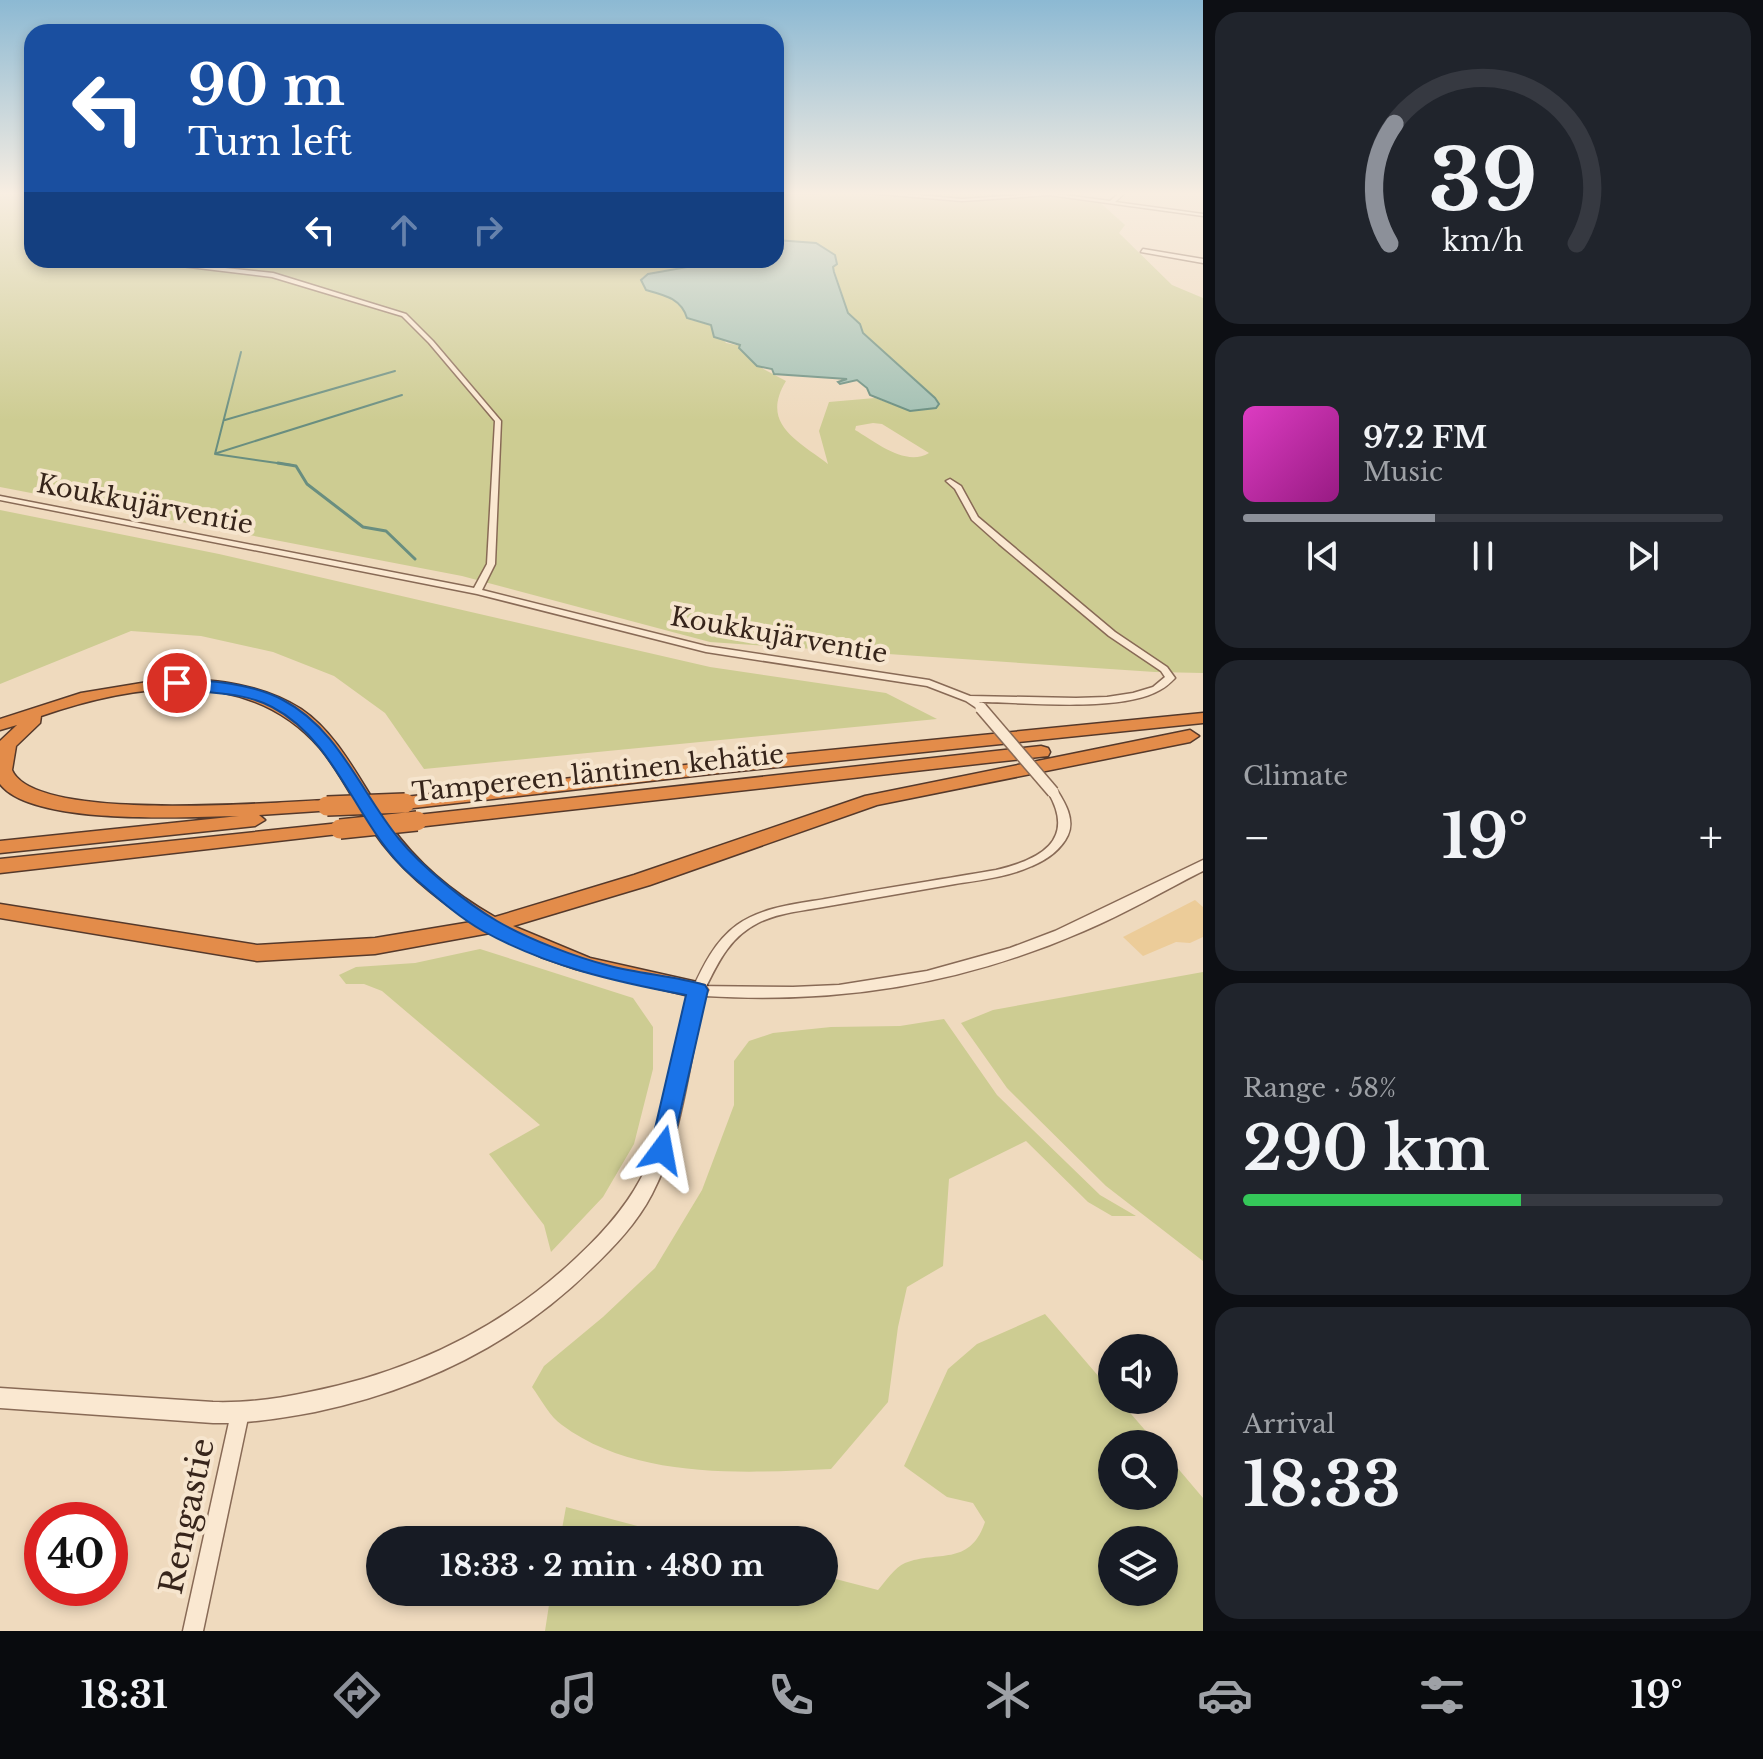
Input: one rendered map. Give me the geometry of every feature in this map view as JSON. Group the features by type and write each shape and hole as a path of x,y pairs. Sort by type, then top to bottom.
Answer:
{"highway":[{"path":"0,725 58,704 123,689 177,683 237,690 277,703 312,728 326,744 392,843 416,869 489,926 575,963 698,990"},
{"path":"58,704 16,734 2,753 1,767 5,777 18,792 60,805 104,809 332,816"},
{"name":"Tampereen läntinen kehätie","path":"0,866 405,803 720,767 1203,718"},
{"path":"0,911 257,953 375,946 489,926 642,880 872,800 1197,736"},
{"name":"Tampereen läntinen kehätie","path":"0,847 332,816 417,821 1197,736"}],"street":[{"path":"209,268 273,275 390,309 412,321 498,421 491,564 477,591"},
{"path":"950,481 958,488 975,518 1112,634 1164,669 1170,678 1164,687 1153,692 1108,699 969,699"},
{"name":"Koukkujärventie","path":"0,498 477,591 706,649 929,683 969,699 981,708 1064,808 1068,823 1057,843 1040,858 986,875 766,915 745,923 713,955 698,990"},
{"path":"0,1398 240,1413 368,1390 412,1375 502,1332 540,1306 571,1279 620,1226 646,1189 662,1150 698,990 808,995 866,990 967,968 1064,934 1203,865"},
{"name":"Rengastie","path":"193,1631 240,1413"}],"shaded area":[{"path":"0,268 676,268 642,277 646,290 672,300 691,320 711,325 726,343 741,346 756,365 786,381 777,409 780,420 794,439 828,464 819,431 829,402 875,398 910,411 935,398 863,333 860,324 848,313 834,268 1155,268 1172,285 1203,298 1203,673 710,642 462,576 0,487","holes":["882,424 929,453 920,457 901,455 855,430 856,426"]},
{"path":"681,268 833,268 848,313 860,324 863,333 939,404 936,408 910,411 870,395 857,380 840,384 838,382 847,379 774,374 772,369 757,366 739,348 740,345 714,337 711,325 687,318 676,302 646,290 641,280 648,274"},
{"path":"0,510 219,554 710,667 886,693 937,719 424,769 385,713 334,676 273,652 201,636 131,631 0,684"},
{"path":"480,949 633,998 653,1027 653,1069 634,1144 603,1197 551,1252 544,1225 489,1154 540,1125 382,991 364,984 346,984 339,975 356,967 415,963"},
{"path":"1203,972 1203,1261 1106,1186 1007,1088 961,1023 993,1010"},
{"path":"944,1019 997,1095 1100,1195 1136,1216 1112,1216 1088,1202 1026,1141 949,1179 943,1266 907,1287 888,1402 831,1469 728,1471 657,1464 623,1456 591,1443 558,1422 532,1387 544,1366 655,1268 702,1190 734,1105 734,1061 749,1041 773,1033 831,1027 900,1026"},
{"path":"1045,1314 1098,1376 1098,1414 1131,1414 1145,1430 1098,1430 1098,1510 1178,1510 1178,1469 1203,1498 1203,1631 545,1631 549,1606 838,1606 838,1580 878,1590 905,1563 952,1554 971,1546 985,1522 973,1503 947,1497 904,1466 948,1369 977,1344"},
{"path":"566,1507 637,1526 563,1526"}],"sand":[{"path":"1195,900 1203,907 1203,937 1190,943 1176,942 1143,956 1123,937"}],"waterway":[{"path":"241,352 215,454 283,464"},
{"path":"225,420 395,371"},
{"path":"217,453 402,395"},
{"path":"278,463 283,464"},
{"path":"283,464 291,465"},
{"path":"283,464 296,466 307,484 363,527 386,531 415,559"}],"route":[{"path":"177,683 251,693 277,703 300,718 326,744 392,843 416,869 489,926 575,963 698,990 662,1150"}]}
